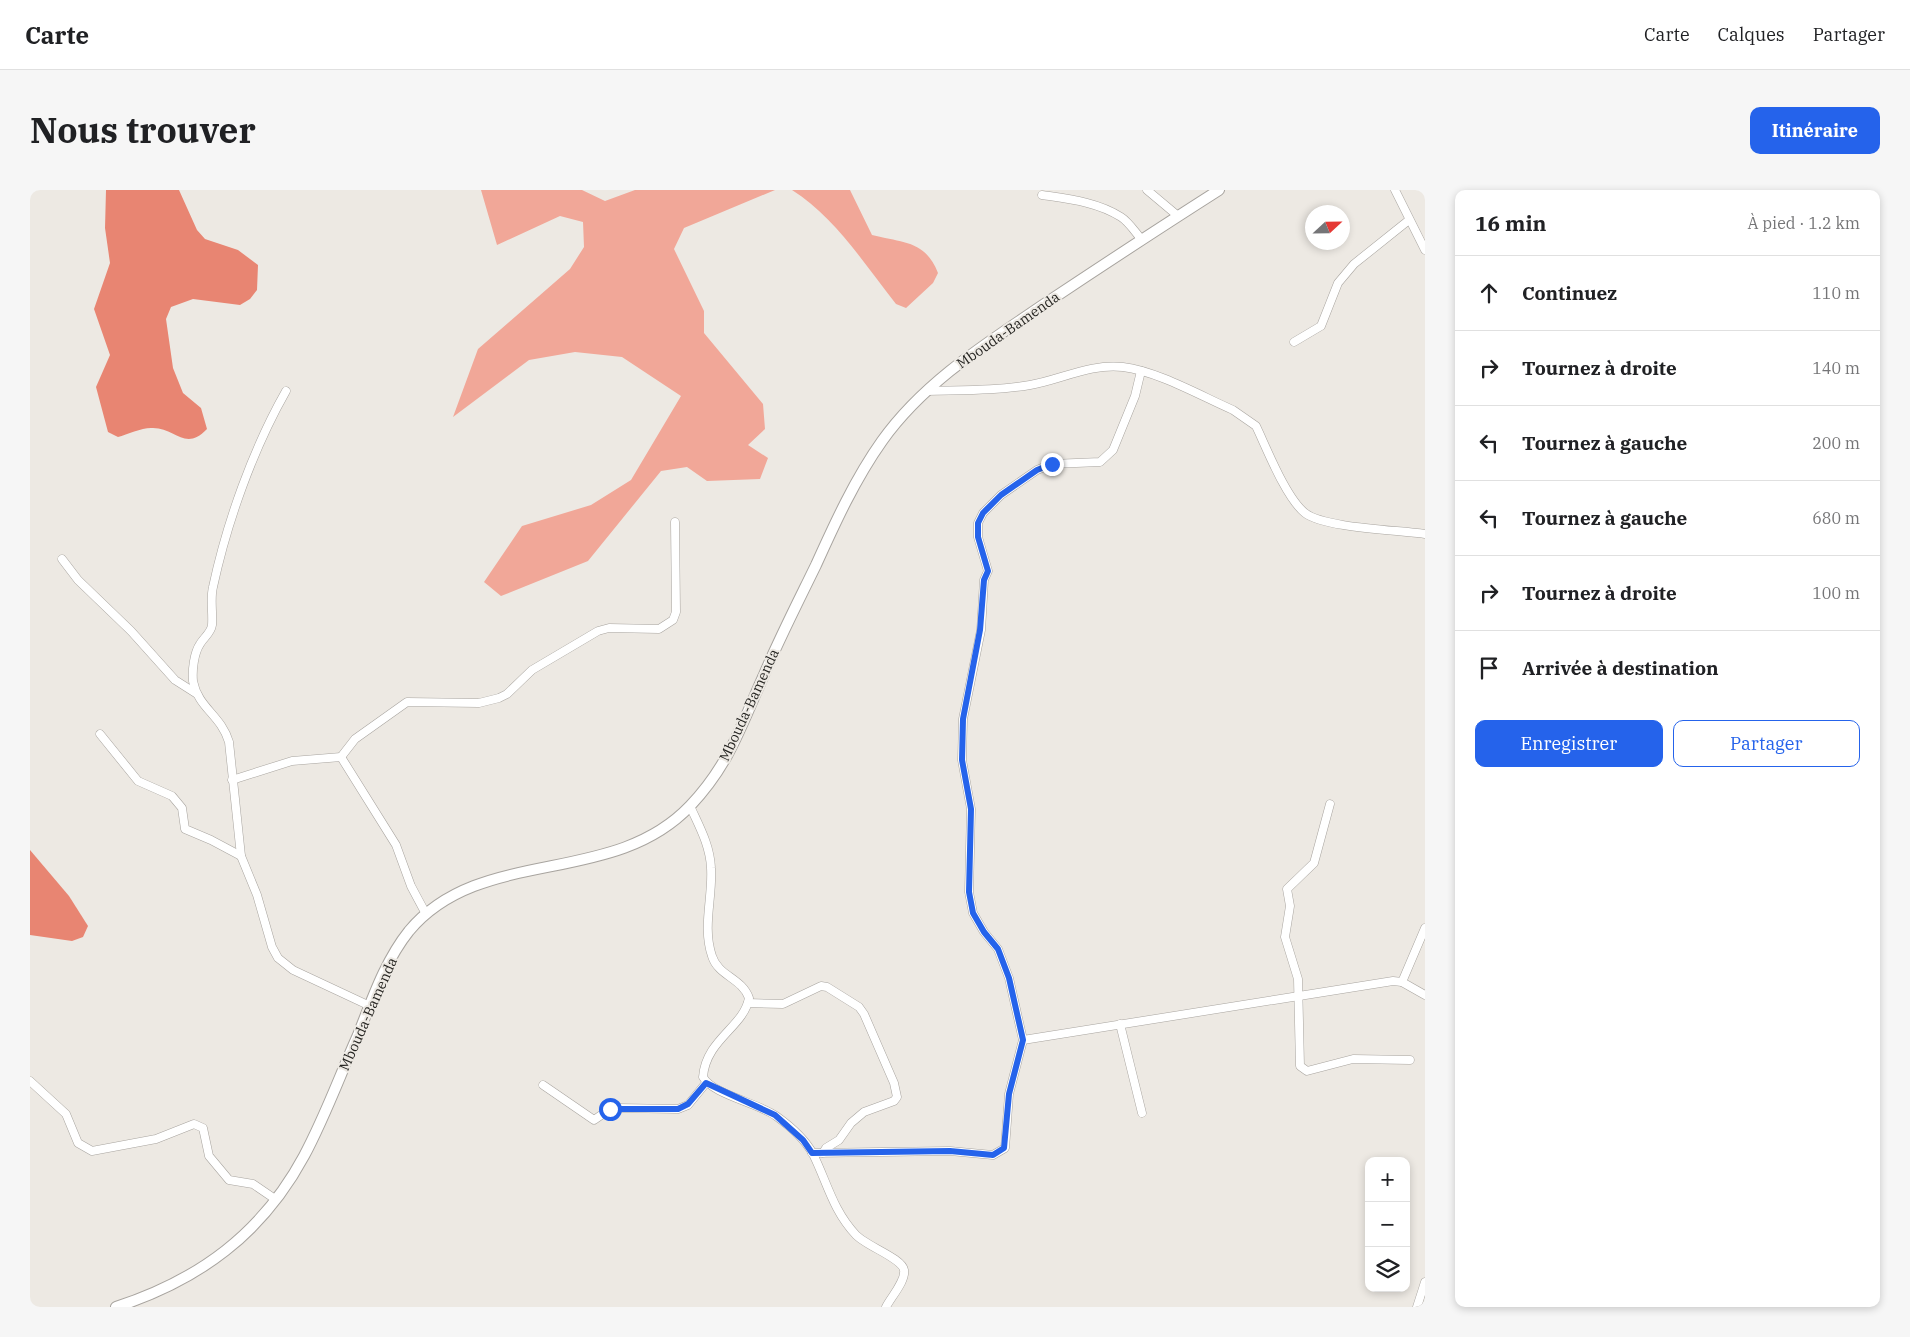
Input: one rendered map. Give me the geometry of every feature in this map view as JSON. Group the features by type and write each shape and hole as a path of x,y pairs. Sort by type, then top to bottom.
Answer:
{"highway":[{"name":"Mbouda-Bamenda","path":"116,1307 163,1289 202,1269 233,1245 275,1199 302,1160 319,1127 385,970 407,934 426,914 455,894 490,879 596,858 623,849 671,823 690,806 711,781 731,751 763,676 851,492 882,440 927,391 975,351 1219,190"}],"street":[{"path":"1147,190 1178,216"},
{"path":"1395,190 1425,250"},
{"path":"1042,195 1088,203 1104,209 1122,218 1142,240"},
{"path":"1294,342 1321,326 1338,283 1354,264 1409,220"},
{"path":"927,391 988,390 1030,385 1098,367 1122,367 1141,371 1246,417 1256,426 1297,504 1313,518 1336,525 1425,534"},
{"path":"812,1153 950,1151 998,1154 1004,1148 1009,1094 1023,1040 1009,978 998,949 984,932 973,913 969,892 971,809 962,760 963,719 980,630 984,580 988,571 978,537 978,523 983,513 1001,495 1037,470 1052,464 1100,462 1107,458 1113,450 1135,396 1141,371"},
{"path":"197,694 193,678 197,651 212,626 213,586 240,496 267,424 286,391"},
{"path":"232,780 292,761 341,757 356,739 407,702 479,703 498,698 507,694 532,670 598,631 609,628 659,629 668,625 676,612 674,522"},
{"path":"62,559 78,580 131,631 175,680 197,694 226,730 241,856 257,895 272,947 278,958 293,970 370,1006"},
{"path":"100,734 138,781 172,796 182,808 184,829 212,840 241,856"},
{"path":"341,757 396,846 412,886 426,914"},
{"path":"1330,804 1314,863 1287,889 1290,906 1285,937 1297,969 1299,1059 1303,1070 1307,1071 1353,1059 1410,1060"},
{"path":"690,806 703,833 710,862 707,907 708,944 712,957 720,971 740,984 747,992 748,1004 709,1052 704,1066 703,1077 706,1083 775,1115 803,1140 812,1153 839,1214 847,1225 867,1244 898,1260 902,1265 904,1277 886,1307"},
{"path":"1402,982 1425,928"},
{"path":"1023,1040 1402,982 1425,995"},
{"path":"748,1004 783,1004 821,986 827,987 859,1007 864,1014 894,1084 897,1097 894,1101 864,1112 851,1123 840,1140 826,1148 823,1153"},
{"path":"1120,1024 1142,1113"},
{"path":"30,1081 66,1114 78,1143 92,1151 156,1139 194,1124 203,1128 209,1156 229,1180 253,1184 275,1199"},
{"path":"543,1085 594,1120 606,1111 617,1108 678,1109 688,1104 706,1083"},
{"path":"1417,1307 1425,1282"}],"shaded area":[{"path":"106,190 179,190 197,230 205,239 238,250 258,265 257,290 250,299 240,305 193,299 171,307 166,319 173,368 183,393 201,408 207,429 193,439 186,439 168,431 153,428 118,437 108,432 96,387 110,355 94,309 110,263 105,228"},
{"path":"481,190 582,190 605,201 635,190 775,190 684,228 674,249 704,311 704,333 763,404 765,429 748,445 768,458 760,479 707,481 687,467 661,471 588,561 501,596 484,582 522,526 591,505 631,480 681,396 622,357 575,352 529,360 453,417 478,349 570,269 584,247 583,222 560,216 497,245"},
{"path":"792,190 850,190 872,235 912,245 927,254 938,273 933,283 906,308 896,304 849,242 808,201"},
{"path":"30,850 69,896 88,926 83,937 72,941 30,935"}],"route":[{"path":"610,1109 678,1109 688,1104 706,1083 751,1102 775,1115 803,1140 812,1153 923,1153 950,1151 993,1155 1002,1151 1006,1142 1009,1094 1023,1040 1009,978 998,949 984,932 973,913 969,892 971,809 962,760 963,719 980,630 984,580 988,571 978,537 978,523 983,513 1001,495 1037,470 1052,464"}]}
